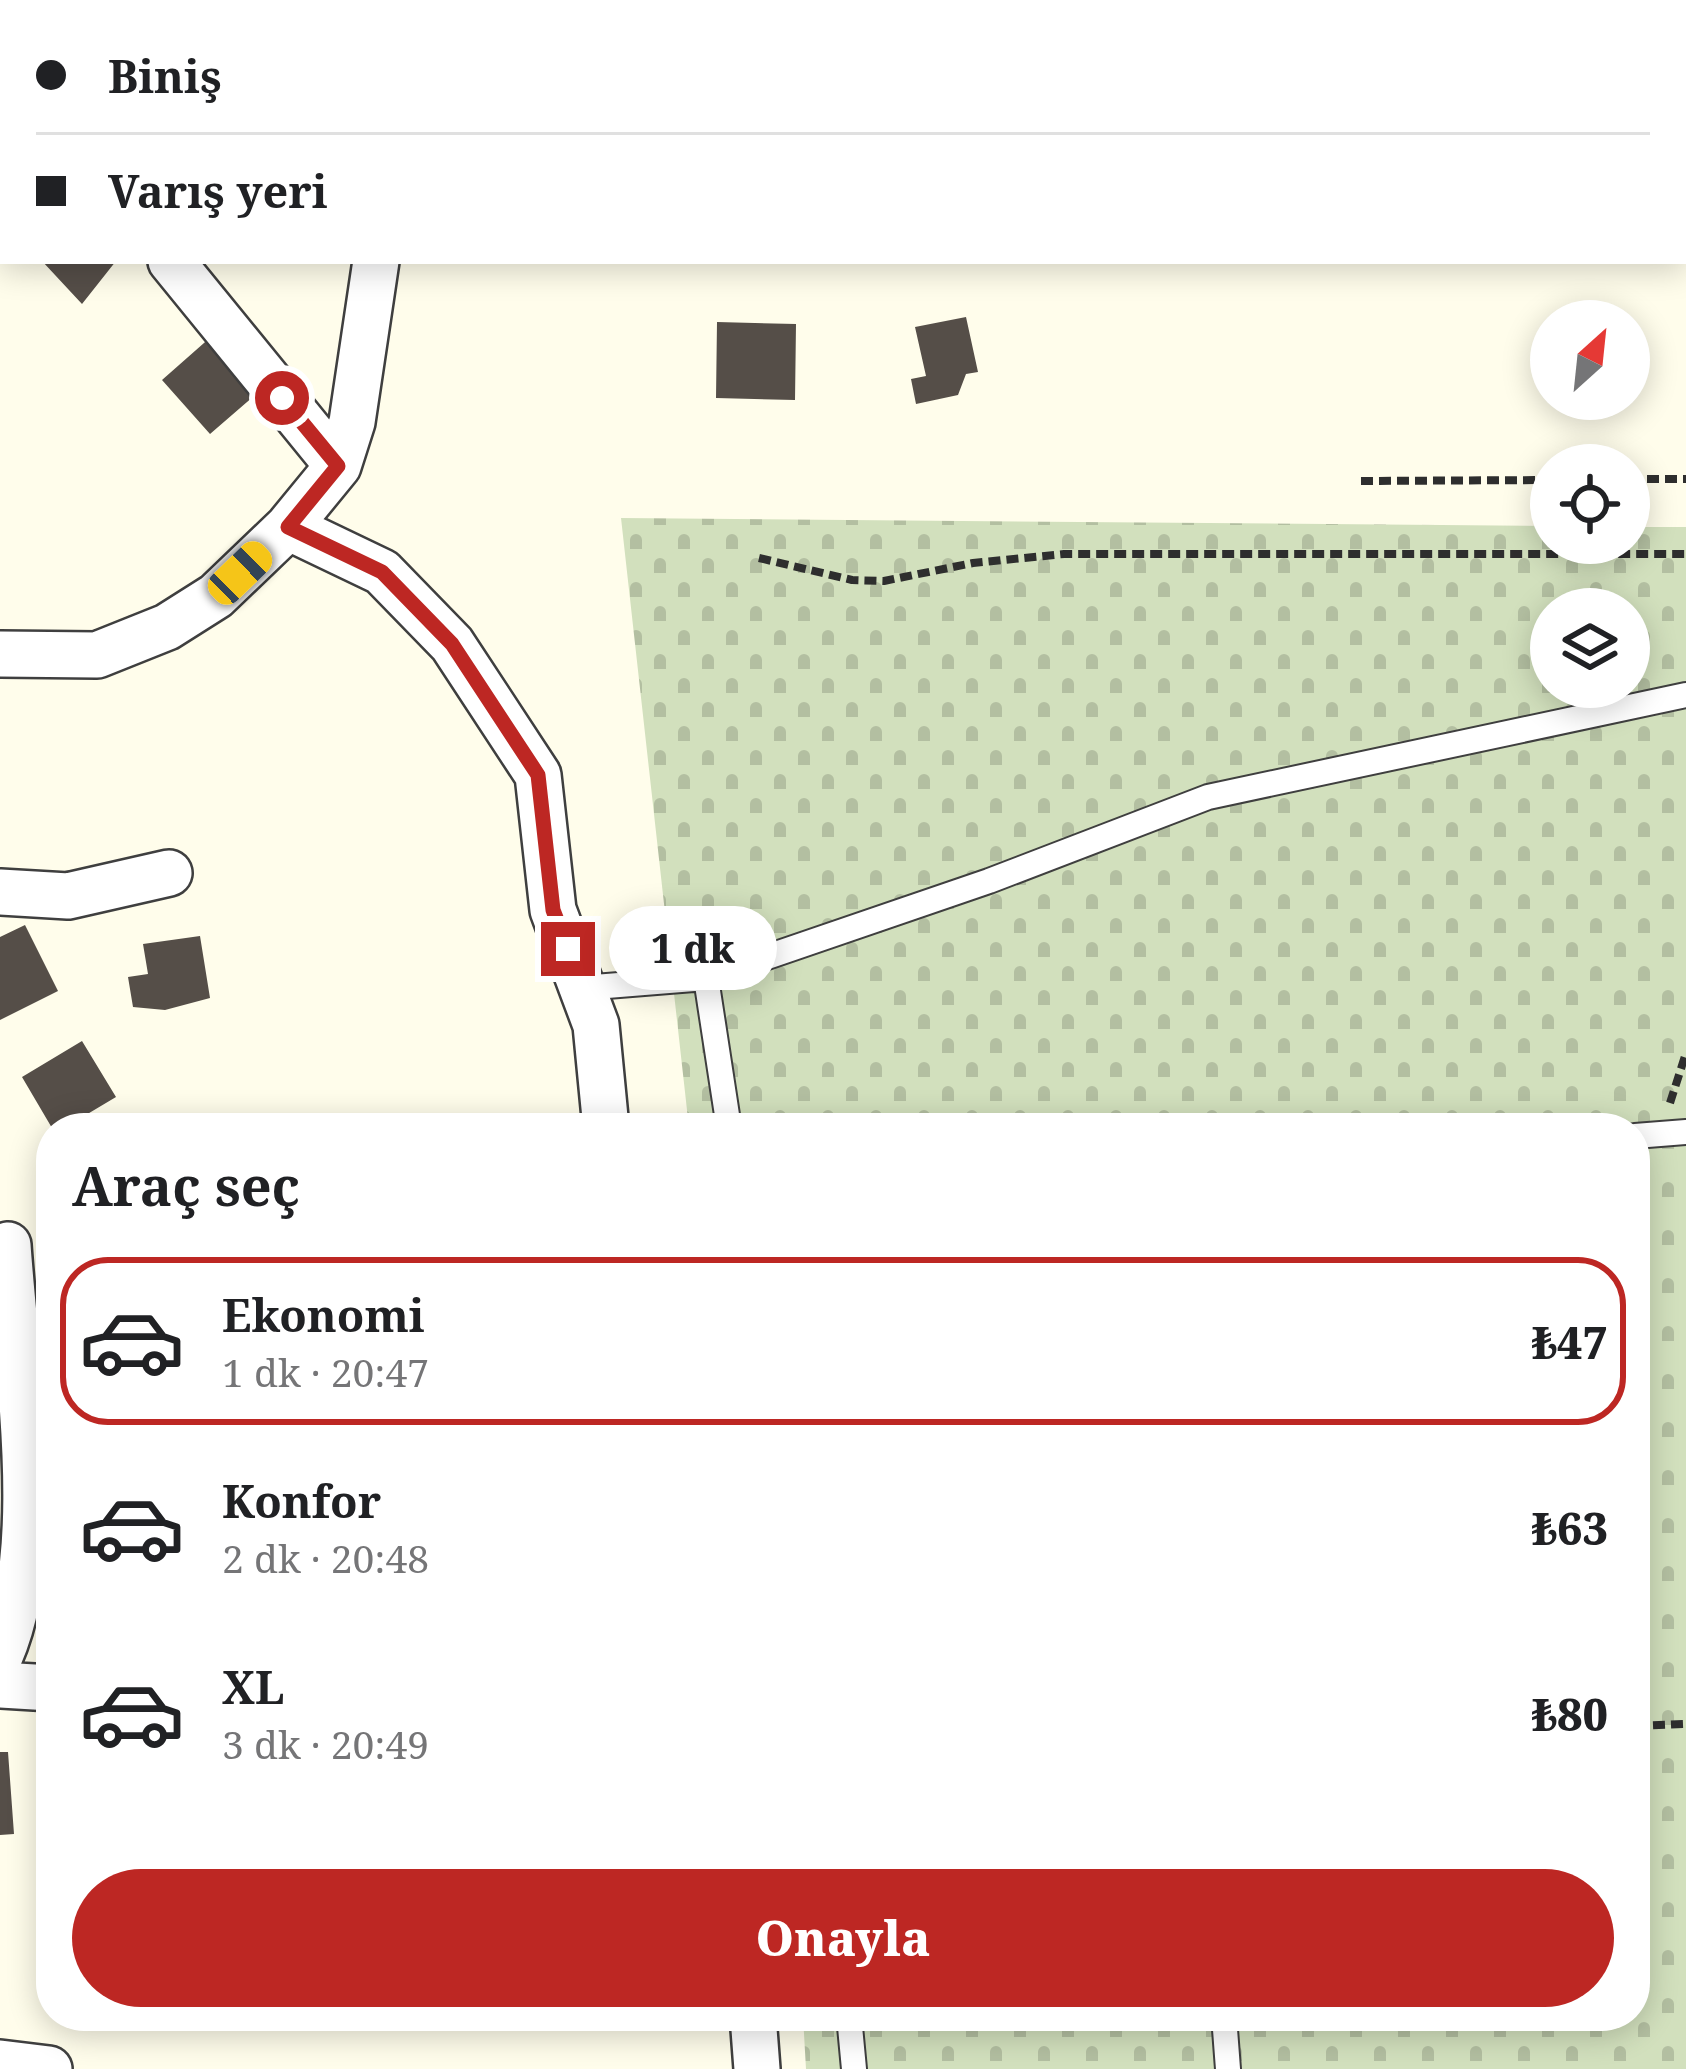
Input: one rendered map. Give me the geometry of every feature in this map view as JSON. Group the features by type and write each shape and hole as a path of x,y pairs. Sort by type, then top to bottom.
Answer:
{"street":[{"path":"173,264 338,466"},
{"path":"2,651 98,655 167,627 216,596 288,527 338,466 352,422 376,264"},
{"path":"288,527 382,572 452,644 538,775 553,910 596,1025 605,1113"},
{"path":"0,892 68,896 169,874"},
{"path":"0,1656 19,1610 27,1548 20,1245"},
{"path":"0,1685 36,1687"},
{"path":"753,2031 757,2069"},
{"path":"0,2062 49,2069"}],"lane":[{"path":"582,988 706,978 988,881 1208,797 1686,695"},
{"path":"706,978 727,1113"},
{"path":"1650,1135 1686,1132"},
{"path":"850,2031 854,2069"},
{"path":"1225,2031 1228,2069"}],"path":[{"path":"1650,479 1686,479"},
{"path":"1361,481 1530,480"},
{"path":"759,558 853,580 884,581 973,563 1064,554 1686,554"},
{"path":"1650,1129 1686,1053"},
{"path":"1650,1725 1686,1724"}],"green space":[{"path":"621,518 1530,526 1530,564 1650,564 1650,527 1686,527 1686,2069 806,2069 804,2031 1650,2031 1650,1113 687,1113"}],"building":[{"path":"45,264 114,264 82,304"},
{"path":"966,317 978,372 966,374 958,395 916,404 911,379 926,376 915,327"},
{"path":"717,322 796,324 795,400 716,398"},
{"path":"221,328 269,383 210,434 162,380"},
{"path":"25,925 58,991 0,1020 0,937"},
{"path":"200,936 210,998 165,1010 133,1007 128,977 148,974 143,944"},
{"path":"82,1041 116,1097 89,1113 43,1113 22,1077"},
{"path":"0,1752 8,1752 14,1834 0,1835"}],"route":[{"path":"282,398 338,466 288,527 382,572 452,644 538,775 553,910 568,949"}]}
